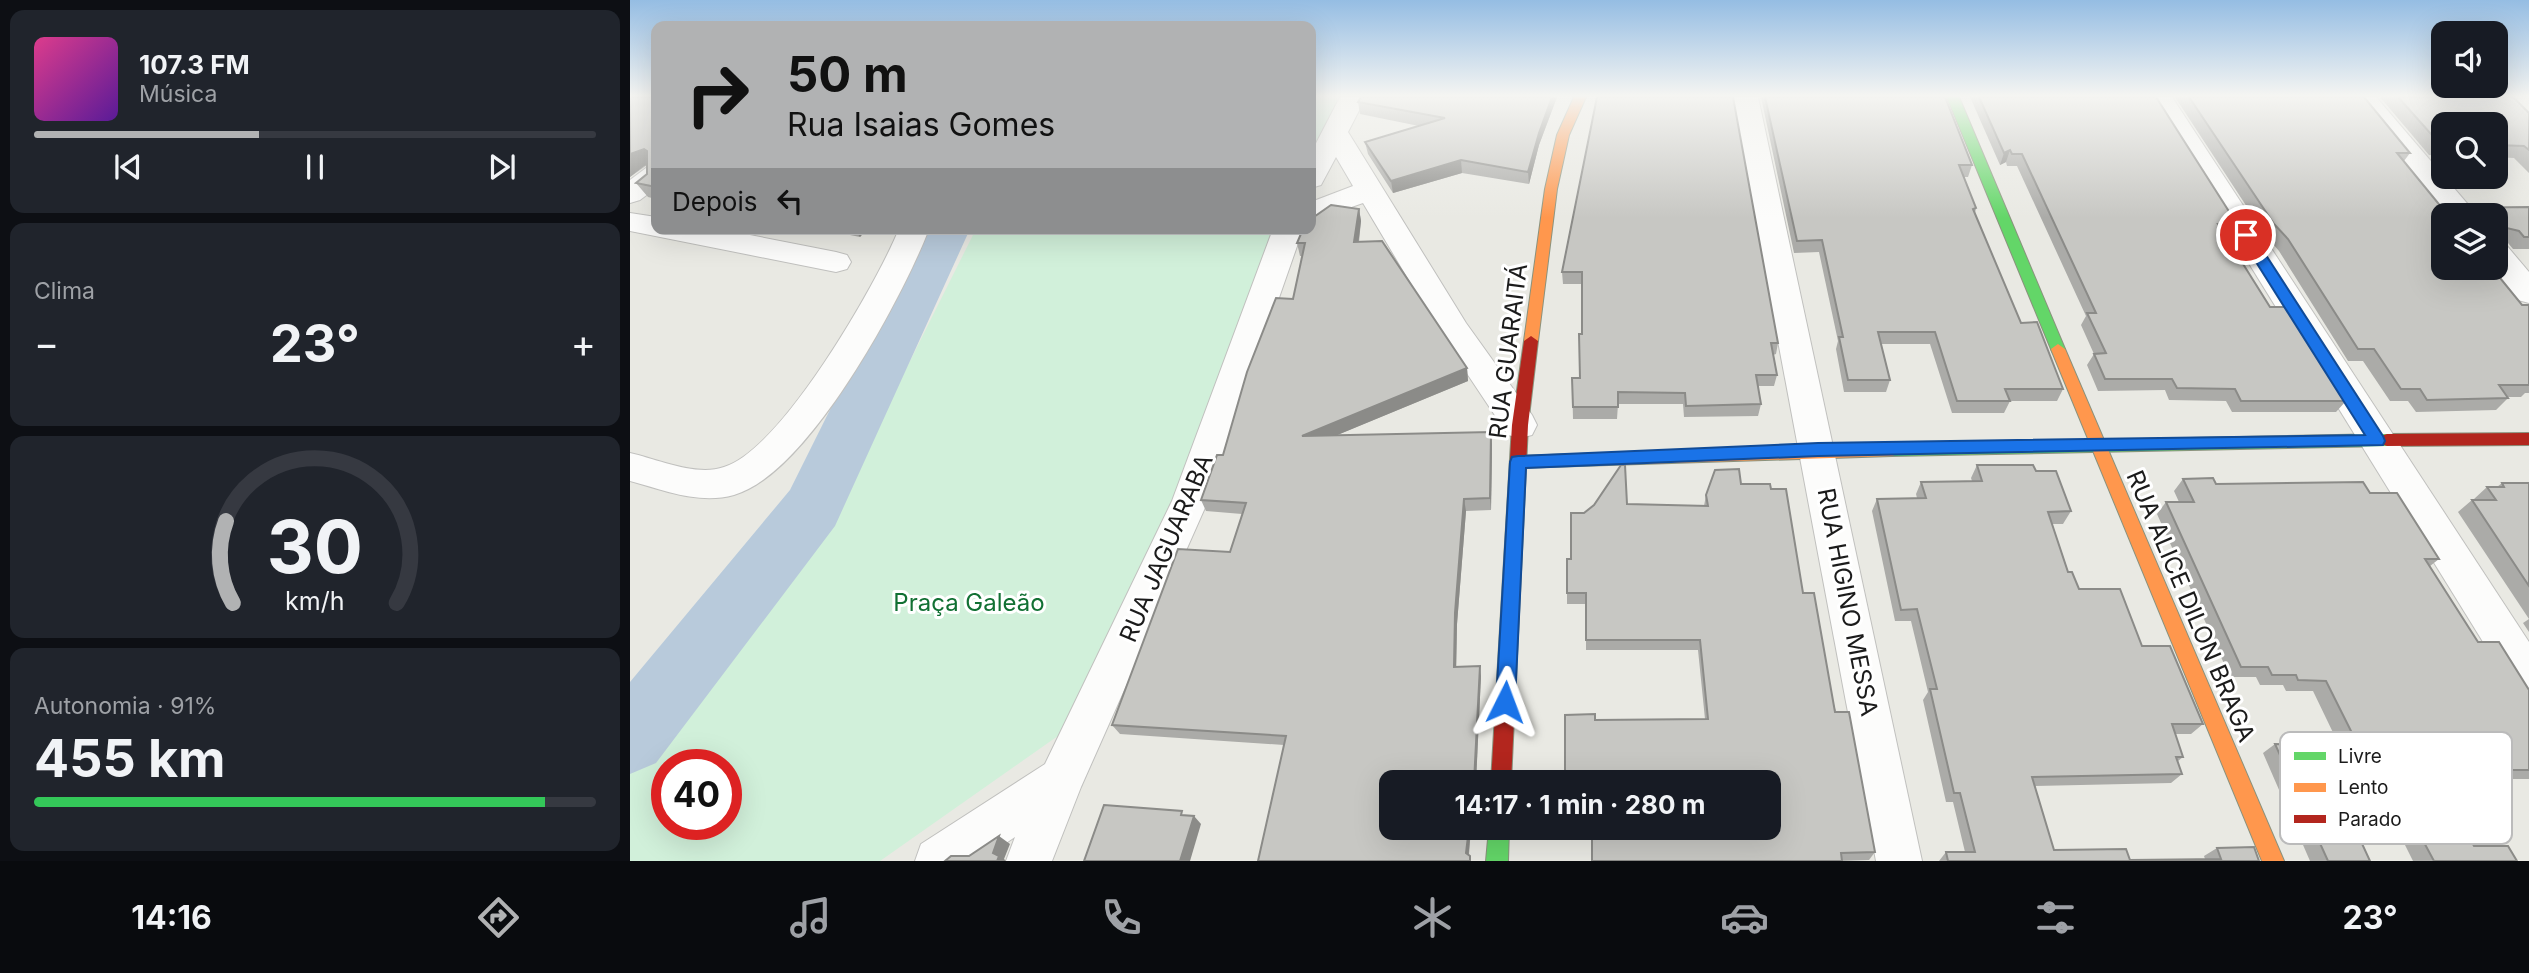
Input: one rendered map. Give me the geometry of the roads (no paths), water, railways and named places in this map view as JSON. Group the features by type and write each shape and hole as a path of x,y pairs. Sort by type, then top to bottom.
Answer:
{"street":[{"path":"1316,169 1331,137"},
{"path":"1338,137 1455,331 1520,425"},
{"name":"RUA GUARAITÁ","path":"1502,770 1520,425 1551,189 1563,137"},
{"name":"RUA HIGINO MESSA","path":"1753,137 1899,861"},
{"name":"RUA ALICE DILON BRAGA","path":"1970,137 2273,861"},
{"path":"2184,137 2529,678"},
{"path":"2396,137 2453,203"},
{"path":"630,194 651,178"},
{"path":"1316,210 1369,190"},
{"path":"630,222 651,226"},
{"path":"699,235 836,262"},
{"path":"638,468 692,483 716,483 743,476 768,459 829,383 896,276 912,235"},
{"name":"RUA JAGUARABA","path":"1029,861 1061,780 1190,502 1286,235"},
{"path":"2508,267 2529,292"},
{"path":"1518,462 1818,450 2099,443 2529,439"},
{"path":"938,861 1061,780"},
{"path":"1497,861 1498,840"}],"waterway":[{"path":"630,738 813,508 942,235"}],"park label":[{"name":"Praça Galeão","path":"969,602"}]}
